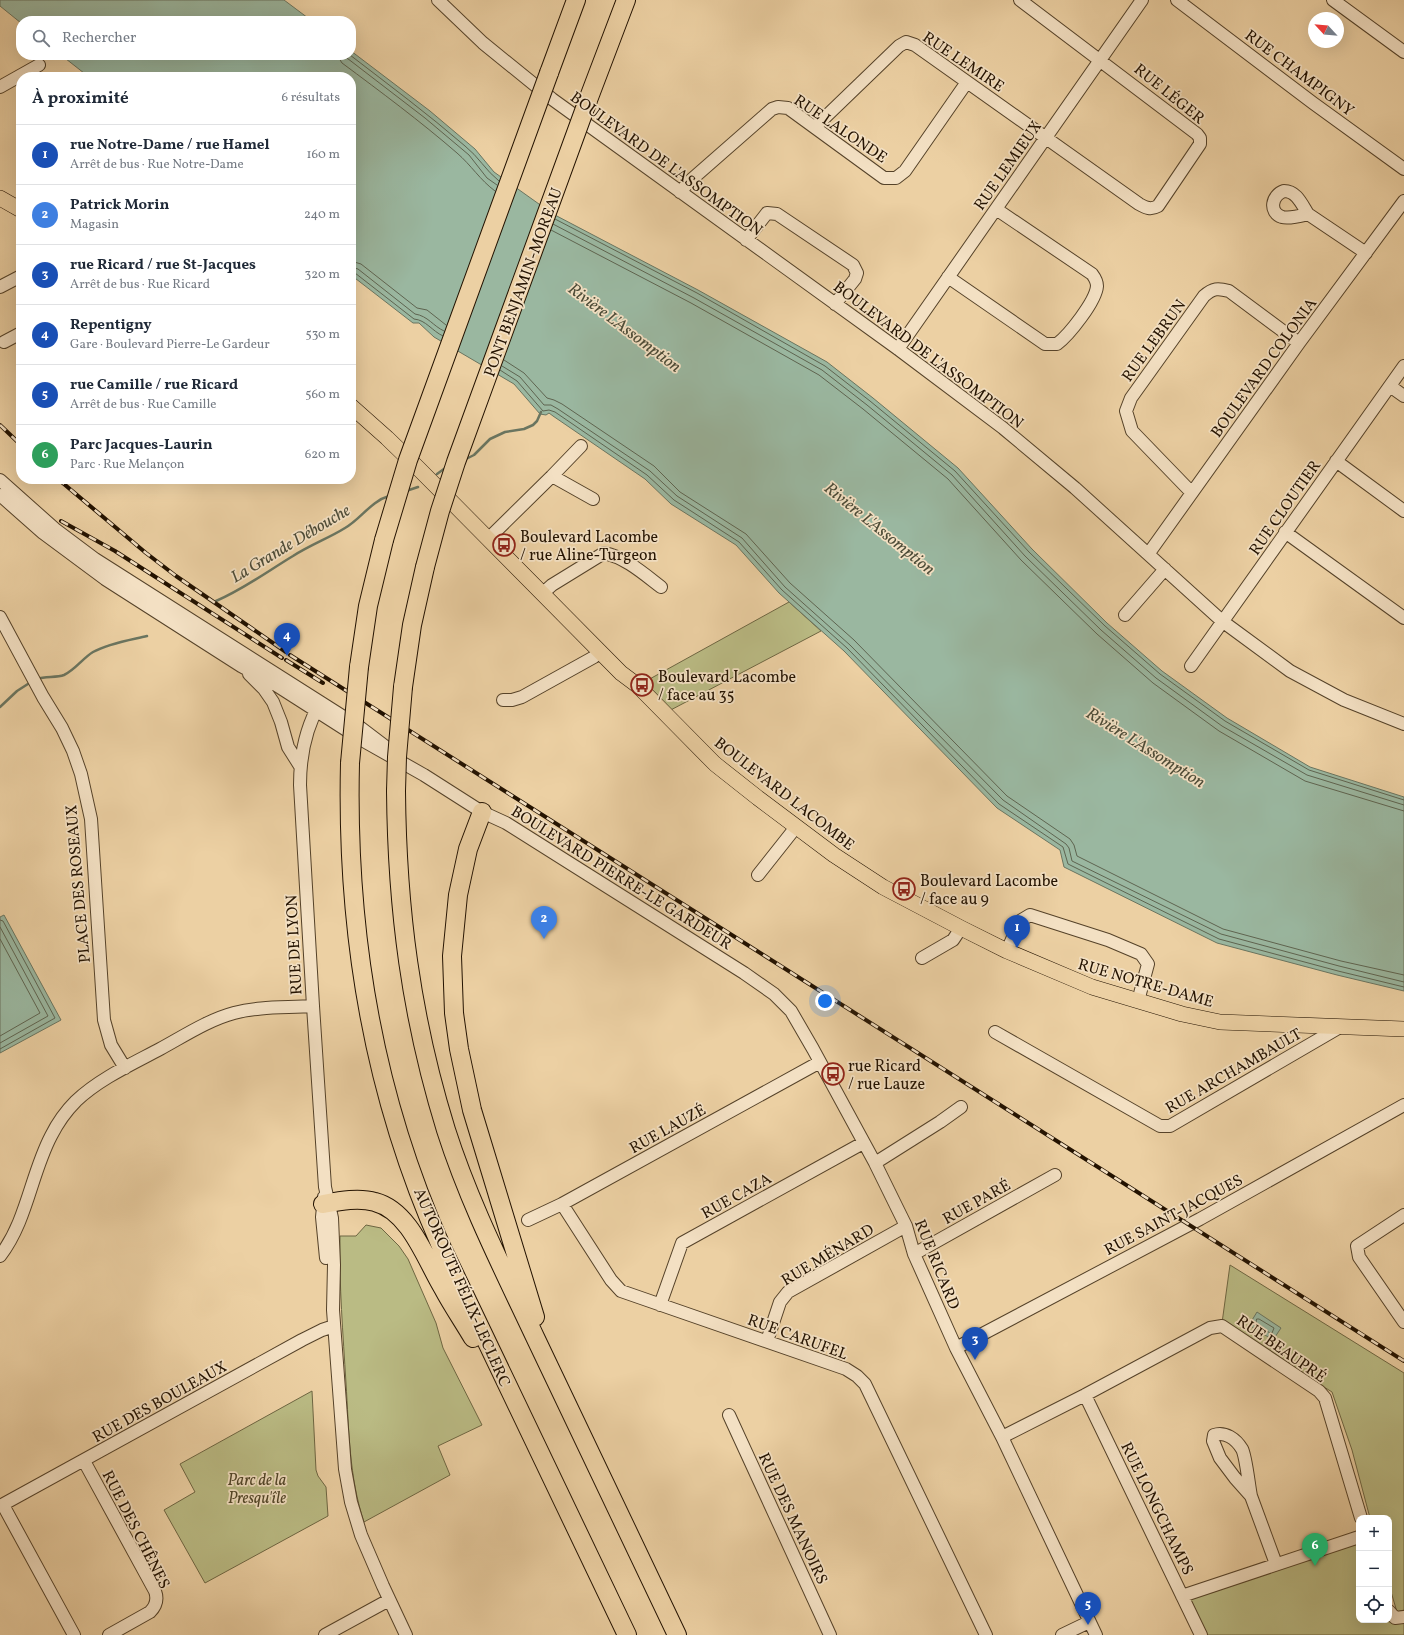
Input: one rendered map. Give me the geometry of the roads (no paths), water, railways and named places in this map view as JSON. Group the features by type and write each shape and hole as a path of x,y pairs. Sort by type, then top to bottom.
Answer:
{"highway":[{"name":"AUTOROUTE FÉLIX-LECLERC","path":"576,0 408,460 384,540 368,606 359,667 350,763 350,841 357,934 368,1009 385,1084 403,1147 436,1235 627,1635"},
{"name":"PONT BENJAMIN-MOREAU","path":"551,1371 472,1200 452,1146 432,1080 414,1000 403,935 397,860 397,757 403,687 412,625 441,505 588,100 626,0"},
{"path":"482,812 474,830 459,891 455,923 452,977 457,1038 467,1090 478,1132 521,1268 551,1371 677,1635"},
{"path":"326,1199 375,1202 390,1209 404,1221 415,1237 443,1289 520,1413"}],"main road":[{"path":"0,198 16,207"},
{"name":"BOULEVARD LACOMBE","path":"356,410 399,448 600,652 621,673 637,686 715,764 796,827 866,877 961,928"},
{"name":"RUE NOTRE-DAME","path":"961,928 1007,951 1085,984 1182,1014 1220,1022 1404,1029"}],"street":[{"name":"BOULEVARD DE L'ASSOMPTION","path":"438,0 483,43 525,79 746,240 898,348 1003,428 1075,488 1149,553 1222,621 1290,671 1344,700 1404,724"},
{"path":"1020,0 1101,60"},
{"name":"RUE LEMIEUX","path":"898,348 1142,0"},
{"name":"RUE CHAMPIGNY","path":"1177,0 1313,103 1404,168"},
{"path":"1333,0 1403,48"},
{"name":"RUE LEMIRE","path":"816,127 899,46 906,42 915,45 1045,138"},
{"name":"RUE LÉGER","path":"1045,138 1147,208 1153,209 1164,199 1170,186 1200,144 1200,138 1193,129 1101,60"},
{"path":"27,72 39,65"},
{"path":"0,88 16,79"},
{"name":"RUE LALONDE","path":"680,192 691,180 774,108 782,107 788,108 816,127 884,178 896,178 905,171 967,82"},
{"name":"BOULEVARD COLONIA","path":"1149,553 1299,343 1404,201"},
{"path":"948,277 1044,344 1057,344 1065,338 1089,304 1097,288 1097,282 1092,274 996,209"},
{"path":"746,240 766,213 777,214 853,265 857,273 855,279 835,304"},
{"path":"1308,214 1366,253"},
{"path":"0,287 16,279"},
{"name":"RUE LEBRUN","path":"1192,493 1132,431 1126,411 1131,398 1204,296 1211,290 1219,288 1229,291 1299,343"},
{"path":"4,342 16,336"},
{"name":"RUE CLOUTIER","path":"1191,666 1404,366"},
{"path":"1390,386 1404,396"},
{"path":"489,538 581,446"},
{"path":"1336,461 1404,511"},
{"path":"552,476 593,499"},
{"name":"BOULEVARD PIERRE-LE GARDEUR","path":"0,480 55,529 96,559 318,707 362,740 424,775 482,812 504,822 744,972 774,994 788,1007 795,1017"},
{"name":"BOULEVARD PIERRE-LE GARDEUR","path":"0,495 43,533 83,564 241,666 318,707"},
{"path":"1285,532 1404,618"},
{"path":"543,593 552,585 604,553 614,555 637,569 661,587"},
{"path":"1125,615 1165,569"},
{"name":"PLACE DES ROSEAUX","path":"0,617 43,698 62,728 73,751 85,788 91,819 104,1020 111,1045 125,1068"},
{"path":"503,700 512,700 522,697 594,657 600,652"},
{"path":"241,666 264,689 273,702 281,722 288,747 300,766"},
{"name":"RUE DE LYON","path":"318,707 304,739 300,766 300,794 326,1199 322,1228 333,1305 343,1448 348,1487 361,1535 406,1635"},
{"path":"758,876 796,827"},
{"path":"1007,951 1020,920 1030,916 1108,940 1141,954 1146,959 1148,964 1138,1001"},
{"path":"922,958 953,940 961,928"},
{"path":"0,1256 16,1228 46,1146 56,1127 76,1101 102,1081 125,1068 185,1035 232,1014 262,1008 313,1006"},
{"name":"RUE RICARD","path":"795,1017 874,1163 906,1226 914,1254 956,1348 1002,1437 1096,1635"},
{"name":"RUE ARCHAMBAULT","path":"995,1032 1160,1126 1170,1126 1340,1027"},
{"name":"RUE LAUZÉ","path":"528,1220 562,1204 820,1062"},
{"name":"RUE SAINT-JACQUES","path":"956,1348 1200,1219 1404,1105"},
{"path":"874,1163 940,1122 961,1107"},
{"name":"RUE CAZA","path":"660,1305 682,1243 863,1143"},
{"name":"RUE PARÉ","path":"914,1254 1055,1176"},
{"name":"RUE CARUFEL","path":"562,1204 611,1280 621,1291 846,1369 857,1376 864,1384 986,1635"},
{"path":"1404,1215 1357,1246 1359,1257 1404,1322"},
{"name":"RUE MÉNARD","path":"767,1341 780,1302 788,1292 906,1226"},
{"name":"RUE DES BOULEAUX","path":"1,1506 306,1338 325,1328 334,1326"},
{"name":"RUE BEAUPRÉ","path":"1002,1437 1085,1395 1210,1328 1222,1326 1319,1390 1325,1398 1359,1515"},
{"name":"RUE LONGCHAMPS","path":"1085,1395 1201,1635"},
{"name":"RUE DES MANOIRS","path":"729,1415 830,1635"},
{"path":"1251,1496 1220,1458 1213,1441 1214,1435 1220,1433 1230,1436 1243,1450 1251,1496 1276,1564"},
{"name":"RUE DES CHÊNES","path":"84,1461 156,1597 154,1607 150,1612 109,1635"},
{"path":"1,1506 74,1635"},
{"path":"1182,1596 1356,1538"},
{"path":"325,1635 389,1600"},
{"path":"1392,1614 1395,1618 1404,1617"},
{"path":"1062,1635 1089,1622"}],"water":[{"path":"0,0 284,0 305,16 16,16 16,19 0,6"},
{"name":"Rivière L'Assomption","path":"356,55 430,111 475,149 494,172 553,214 698,290 827,362 958,468 1032,549 1107,623 1162,671 1227,718 1310,767 1404,797 1404,991 1217,943 1064,867 1060,850 997,808 844,651 779,593 736,545 671,504 645,479 549,413 546,415 540,414 514,384 434,337 419,323 413,323 356,279 356,72 83,72 67,60 356,60"},
{"path":"4,915 61,1020 0,1053 0,917"},
{"path":"1257,1312 1281,1328 1273,1340 1249,1325"}],"waterway":[{"name":"La Grande Débouche","path":"464,460 474,455 490,439 505,432 524,429 533,425 537,421 541,412"},
{"name":"La Grande Débouche","path":"437,474 448,466"},
{"name":"La Grande Débouche","path":"406,491 418,487"},
{"name":"La Grande Débouche","path":"216,601 246,585 299,552 345,528 371,506 389,496"},
{"name":"La Grande Débouche","path":"37,679 64,675 99,649 120,642 147,636"},
{"name":"La Grande Débouche","path":"0,707 17,691 31,682"}],"railway":[{"path":"0,425 16,440"},
{"path":"64,484 146,553 176,576 286,652"},
{"path":"61,521 115,551 282,658"},
{"path":"290,655 1404,1361"},
{"path":"286,660 323,683"}],"place":[{"name":"Boulevard Lacombe / rue Aline-Turgeon","path":"504,545"},
{"name":"Repentigny","path":"287,656"},
{"name":"Boulevard Lacombe / face au 35","path":"642,685"},
{"name":"Boulevard Lacombe / face au 9","path":"904,889"},
{"name":"Patrick Morin","path":"544,939"},
{"name":"rue Notre-Dame / rue Hamel","path":"1017,948"},
{"name":"rue Ricard / rue Lauze","path":"833,1074"},
{"name":"rue Ricard / rue St-Jacques","path":"975,1360"},
{"name":"Parc Jacques-Laurin","path":"1315,1566"},
{"name":"rue Camille / rue Ricard","path":"1088,1625"}],"park label":[{"name":"Parc de la Presqu'île","path":"257,1488"}]}
